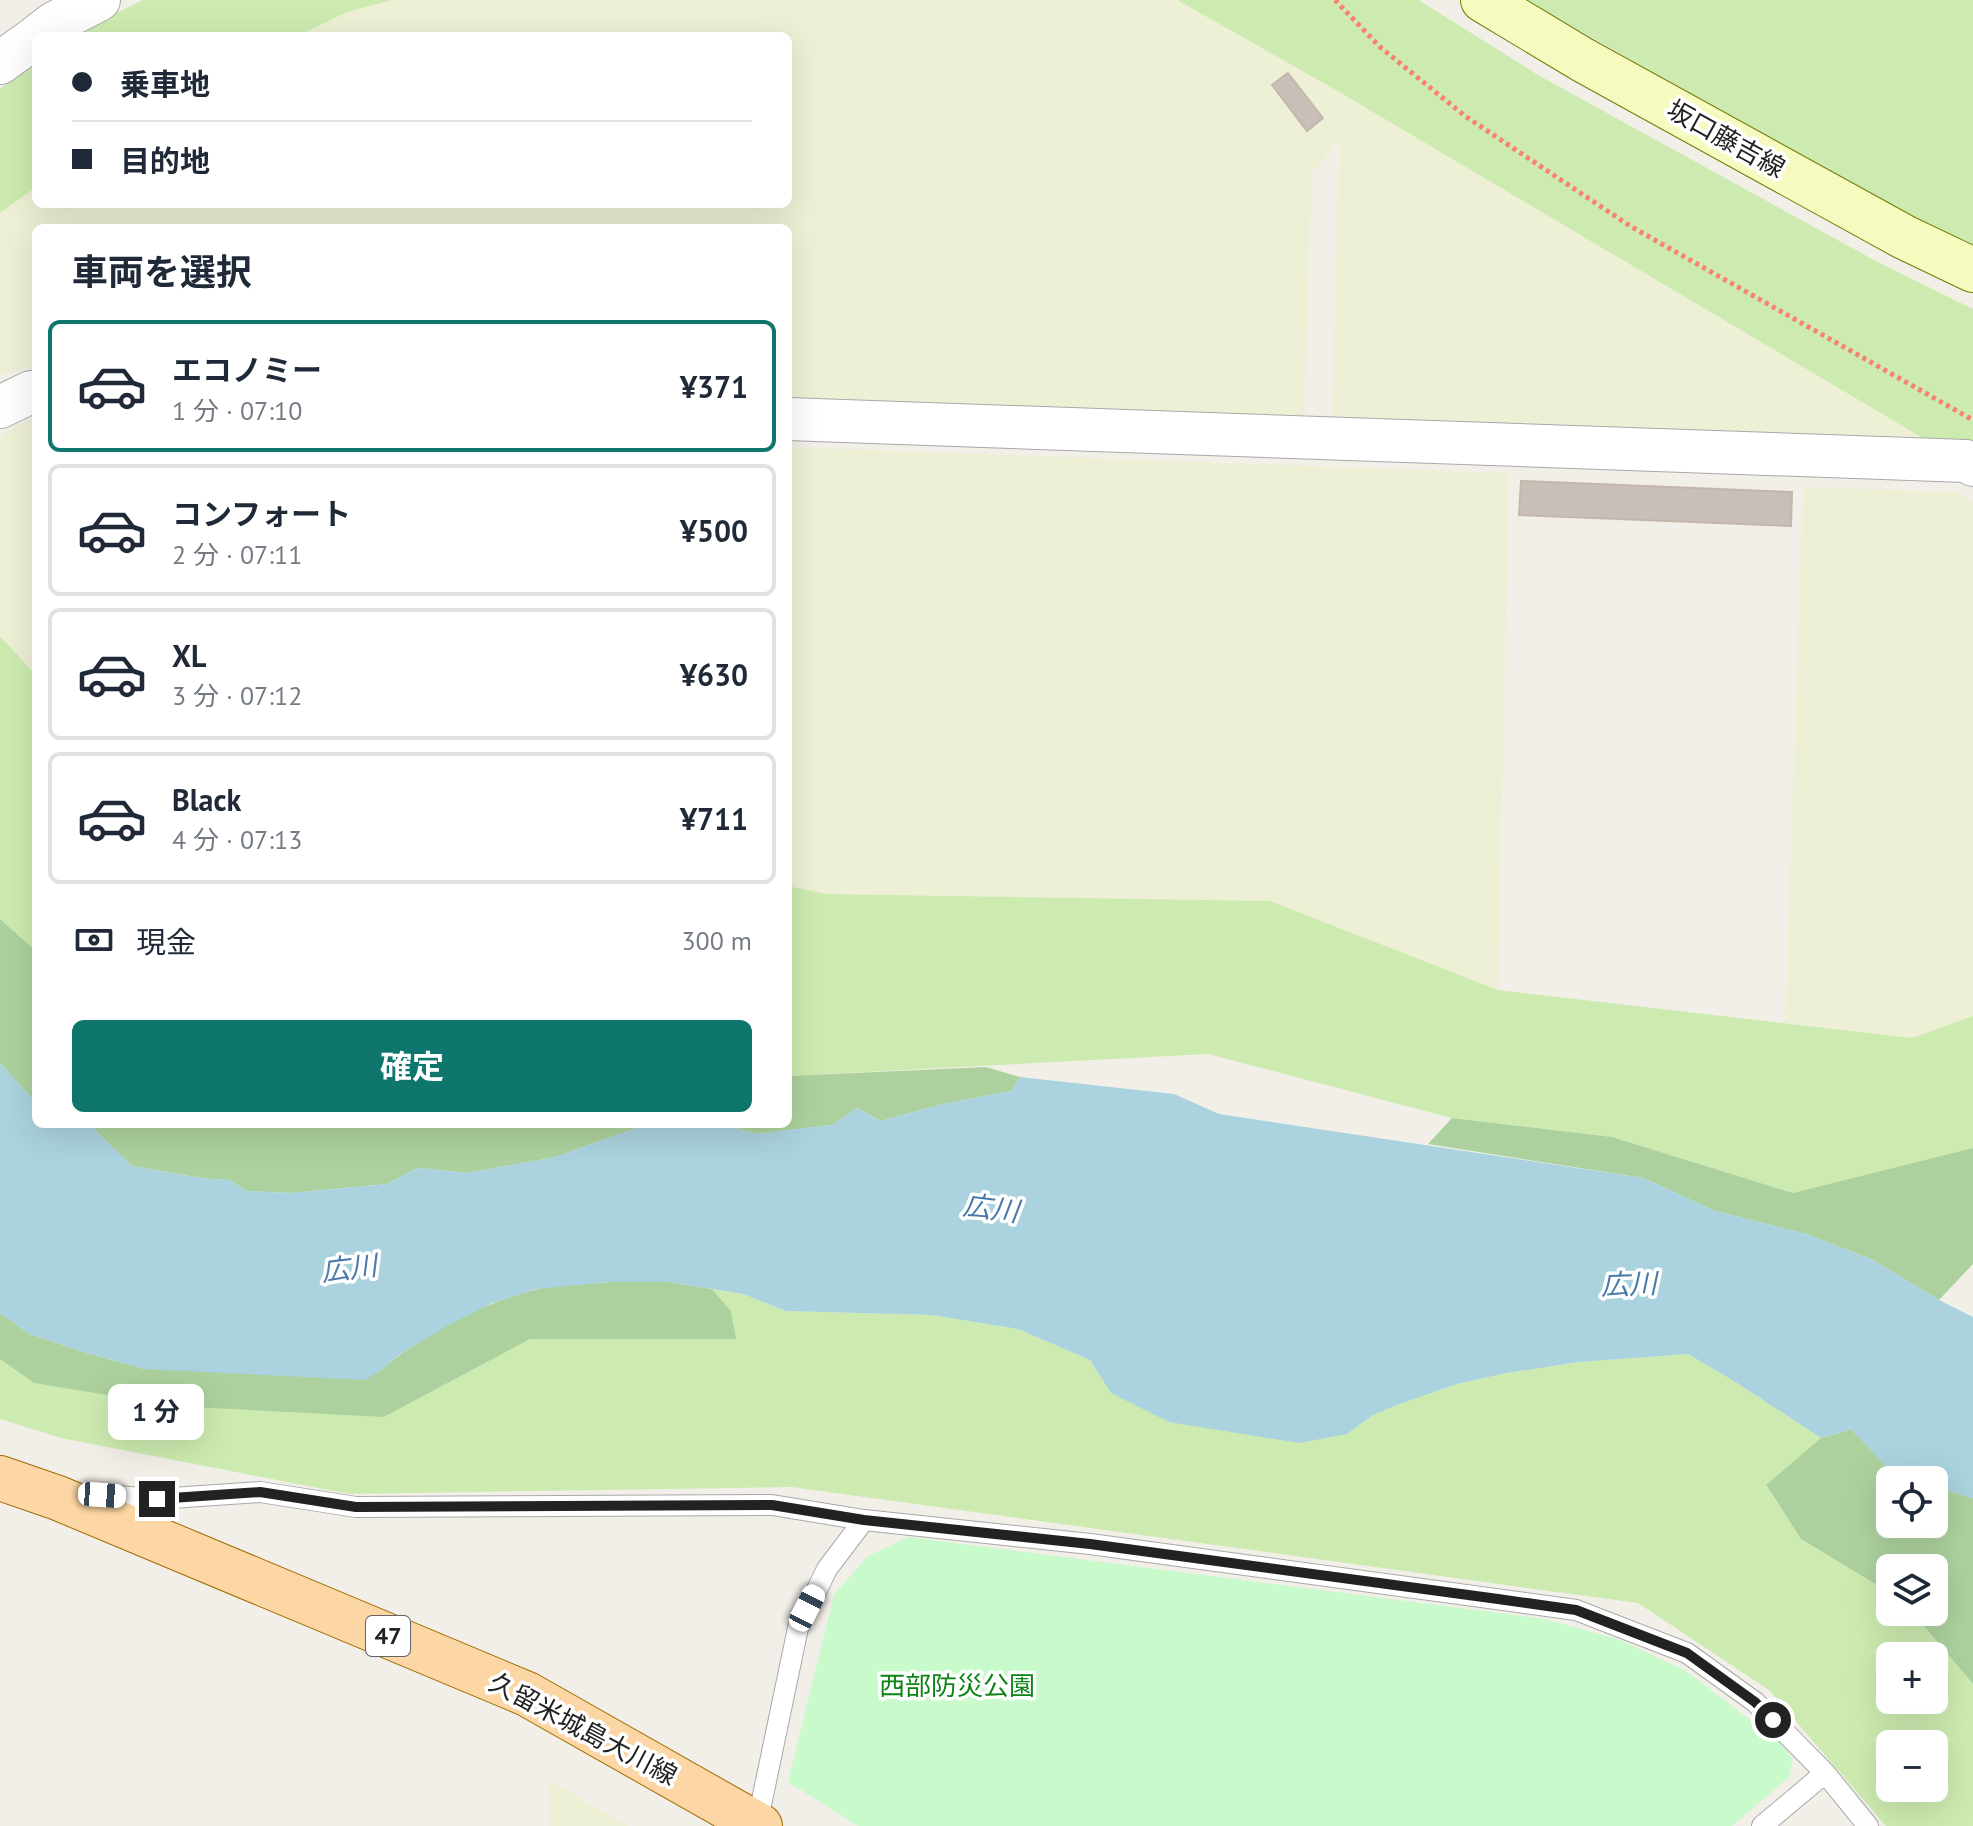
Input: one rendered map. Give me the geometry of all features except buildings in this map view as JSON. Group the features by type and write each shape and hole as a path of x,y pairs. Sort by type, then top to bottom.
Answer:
{"main road":[{"name":"坂口藤吉線","path":"1483,0 1625,83 1904,237 1973,270"},
{"name":"久留米城島大川線","path":"0,1478 58,1498 527,1694 758,1825"}],"street":[{"path":"42,32 99,0"},
{"path":"0,63 32,39"},
{"path":"0,407 32,392"},
{"path":"792,419 1966,461 1973,465"}],"lane":[{"path":"58,1498 102,1495 157,1499 260,1492 356,1507 772,1505 864,1520 1090,1544 1576,1610 1687,1653 1755,1702 1825,1773 1868,1826"},
{"path":"758,1825 798,1628 827,1569 864,1520"},
{"path":"1762,1826 1825,1773"}],"path":[{"path":"1335,0 1380,47 1465,116 1630,226 1973,420"}],"green space":[{"path":"143,0 392,0 347,12 306,32 77,32"},
{"path":"392,0 1177,0 1341,93 1938,447 1332,420 1339,141 1312,173 1304,423 792,401 792,224 32,224 32,368 0,375 0,213 32,190 32,208 792,208 792,32 306,32 347,12"},
{"path":"1177,0 1419,0 1538,75 1874,260 1973,309 1973,463 1938,447 1341,93"},
{"path":"1525,0 1973,0 1973,246 1889,205"},
{"path":"32,64 32,190 0,213 0,89"},
{"path":"32,421 32,671 0,636 0,436"},
{"path":"792,447 1509,473 1498,990 1270,901 826,894 792,887"},
{"path":"1803,487 1955,492 1973,502 1973,1016 1912,1038 1785,1023"},
{"path":"0,636 32,671 32,947 0,919"},
{"path":"792,887 826,894 1270,901 1498,990 1912,1038 1973,1016 1973,1148 1793,1193 1612,1137 1452,1118 1208,1054 792,1076"},
{"path":"0,919 32,947 32,1099 0,1063"},
{"path":"986,1067 1020,1077 1011,1091 939,1105 881,1121 857,1108 832,1125 756,1134 735,1128 792,1128 792,1076"},
{"path":"1452,1118 1612,1137 1793,1193 1973,1148 1973,1264 1939,1300 1871,1259 1806,1234 1715,1211 1643,1178 1428,1144"},
{"path":"93,1128 637,1128 555,1157 468,1173 418,1168 387,1184 292,1193 247,1191 229,1180 132,1166"},
{"path":"609,1282 670,1282 712,1289 731,1311 736,1339 530,1339 384,1417 173,1406 34,1383 0,1359 0,1313 30,1334 145,1369 380,1371 433,1333 493,1303 543,1288"},
{"path":"712,1289 743,1294 786,1311 931,1315 1018,1329 1090,1360 1111,1393 1347,1434 1373,1415 1457,1384 1579,1362 1688,1354 1821,1438 1766,1486 1801,1539 1876,1585 1876,1626 1924,1626 1937,1642 1876,1642 1876,1714 1948,1714 1948,1654 1973,1684 1973,1826 1886,1826 1769,1690 1638,1603 791,1487 349,1494 61,1438 0,1419 0,1359 34,1383 384,1417 530,1339 735,1339 731,1311"},
{"path":"1851,1429 1886,1466 1876,1466 1876,1538 1948,1538 1948,1491 1973,1498 1973,1684 1948,1654 1948,1642 1937,1642 1924,1626 1948,1626 1948,1554 1876,1554 1876,1585 1801,1539 1766,1485 1821,1438"},
{"name":"西部防災公園","path":"908,1537 1545,1619 1620,1640 1686,1671 1779,1742 1793,1759 1789,1777 1732,1826 858,1826 788,1782 834,1595 868,1556"},
{"path":"549,1780 629,1826 549,1826"}],"water":[{"name":"広川","path":"0,1063 32,1099 32,1128 93,1128 132,1166 229,1180 247,1191 292,1193 387,1184 418,1168 468,1173 555,1157 637,1128 735,1128 756,1134 832,1125 857,1108 881,1121 939,1105 1011,1091 1020,1077 1174,1094 1219,1114 1643,1178 1715,1211 1806,1234 1871,1259 1973,1317 1973,1498 1948,1491 1948,1466 1886,1466 1851,1429 1821,1438 1688,1354 1579,1362 1457,1384 1373,1415 1347,1434 1299,1443 1169,1422 1111,1393 1090,1360 1018,1329 931,1315 786,1311 743,1294 670,1282 609,1282 536,1289 492,1303 400,1354 365,1380 145,1369 30,1334 0,1313"}],"route":[{"path":"157,1499 260,1492 356,1507 772,1505 864,1520 1090,1544 1498,1599 1576,1610 1687,1653 1755,1702 1773,1720"}]}
